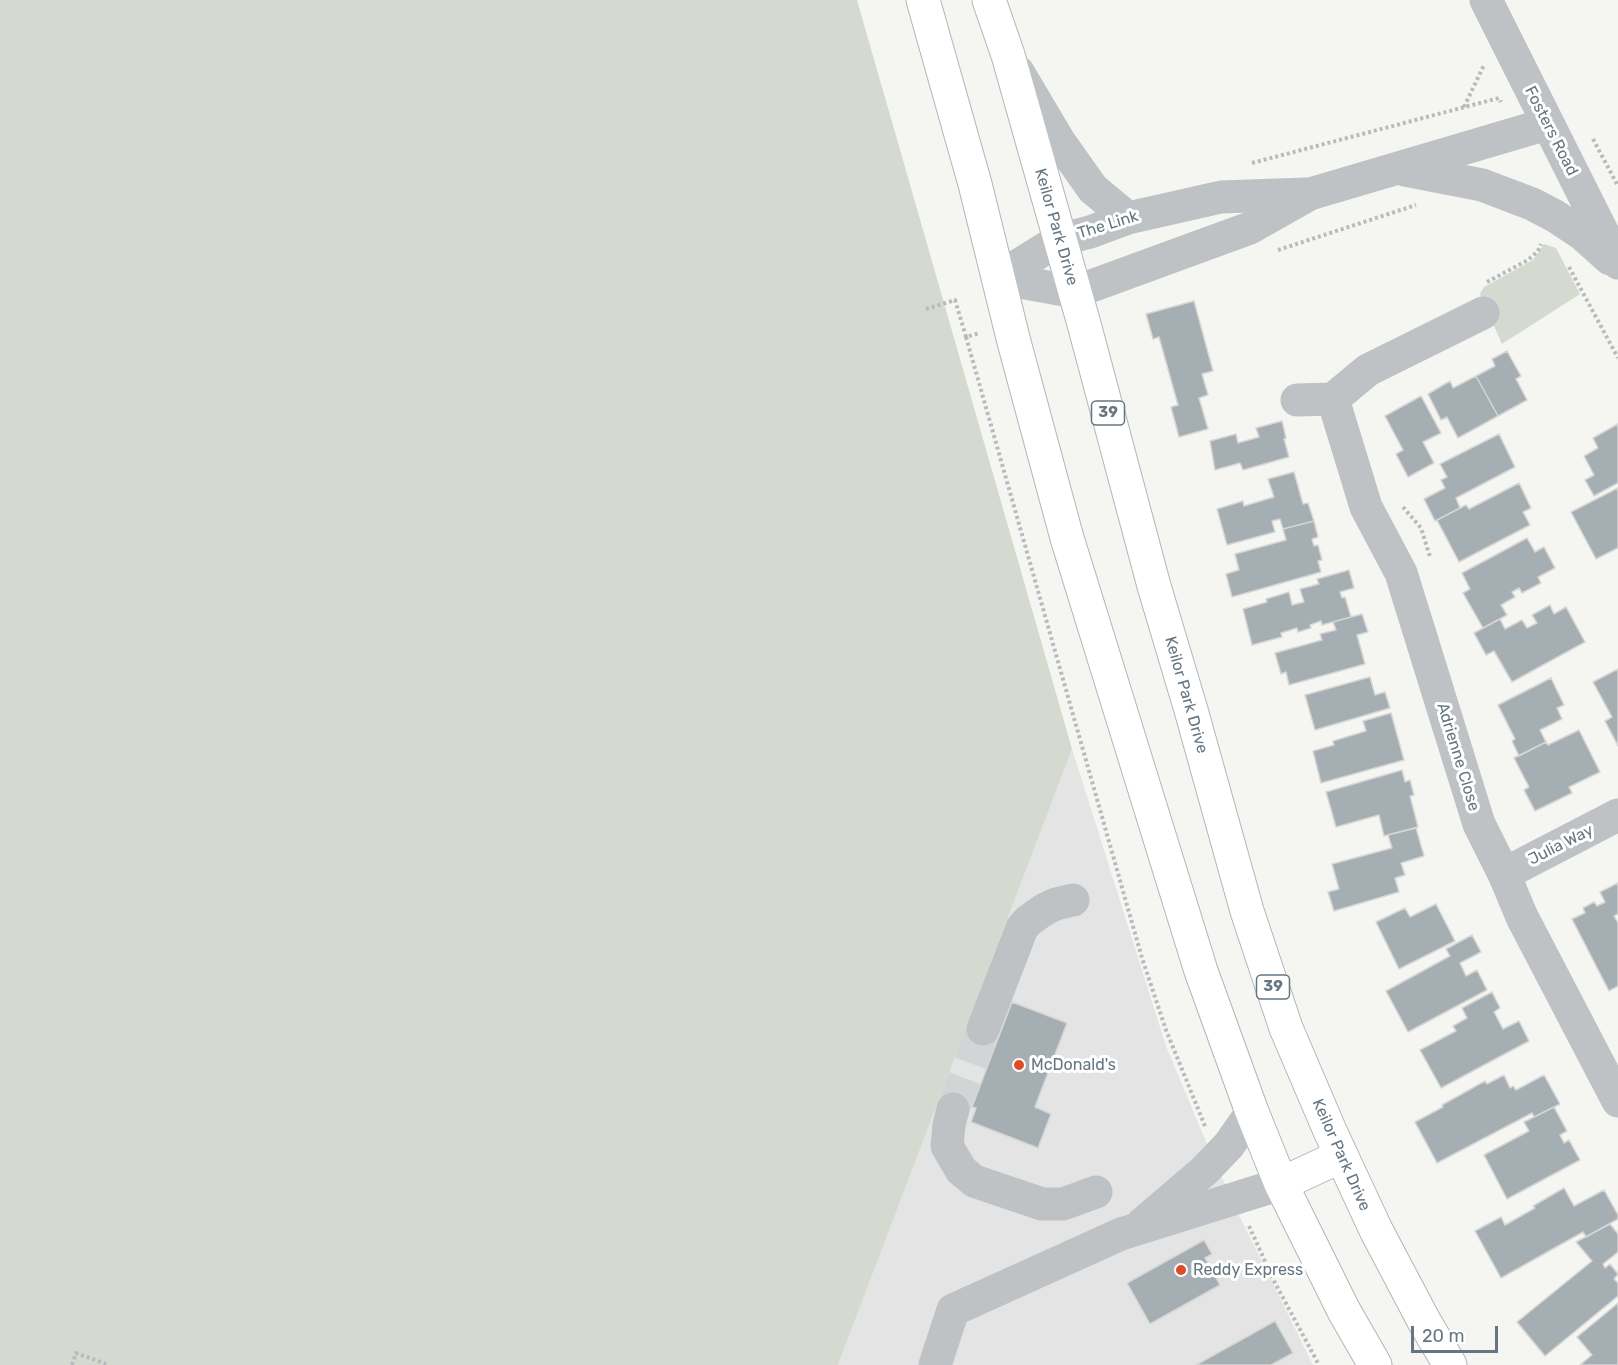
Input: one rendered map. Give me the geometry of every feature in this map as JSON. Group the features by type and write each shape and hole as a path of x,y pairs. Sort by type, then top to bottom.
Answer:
{"main road":[{"path":"923,0 975,184 1067,538 1201,971 1252,1113 1281,1184 1344,1311 1375,1365"},
{"name":"Keilor Park Drive","path":"989,0 1008,55 1154,586 1247,911 1286,1028 1341,1156 1376,1230 1450,1365"},
{"path":"1281,1184 1341,1156"}],"street":[{"name":"Fosters Road","path":"1486,0 1618,264"},
{"path":"1008,55 1059,141 1093,189 1128,218"},
{"name":"The Link","path":"1075,292 1250,228 1310,194 1547,124"},
{"path":"1398,169 1482,184 1532,204 1581,234 1618,264"},
{"name":"The Link","path":"998,278 1059,240 1128,218 1221,197 1310,194"},
{"path":"998,278 1075,292"},
{"path":"1297,400 1333,399 1368,370 1483,313"},
{"name":"Adrienne Close","path":"1333,399 1366,507 1401,573 1479,824 1522,917 1618,1101"},
{"name":"Julia Way","path":"1504,874 1618,815"},
{"path":"983,1029 1022,928 1045,909 1073,900"},
{"path":"953,1109 947,1146 962,1170 974,1181 1030,1202 1042,1204 1063,1204 1096,1192"},
{"path":"1133,1232 1218,1156 1252,1113"},
{"path":"935,1365 953,1310 1121,1234 1281,1184"}],"path":[{"path":"1463,108 1485,63 1489,72"},
{"path":"1495,90 1499,98"},
{"path":"1535,237 1550,243"},
{"path":"1483,313 1476,293 1483,284 1528,260 1538,251 1543,240"},
{"path":"1569,267 1618,358"},
{"path":"926,309 951,301"},
{"path":"966,337 1142,958 1166,1030 1218,1156"},
{"path":"1237,1199 1274,1281 1319,1365"},
{"path":"72,1365 76,1353 109,1365"}],"shaded area":[{"path":"0,0 857,0 1072,749 838,1365 0,1365"},
{"path":"1544,244 1556,248 1580,294 1502,344 1480,294 1484,287 1533,260"},
{"path":"1072,749 1166,1046 1239,1215 1313,1365 838,1365"}],"building":[{"path":"1194,301 1213,371 1202,374 1208,395 1199,398 1208,429 1179,437 1171,407 1178,405 1159,337 1153,339 1146,314"},
{"path":"1507,351 1521,376 1516,379 1527,400 1498,416 1476,376 1495,366 1492,359"},
{"path":"1476,376 1498,416 1458,438 1447,417 1441,420 1428,394 1450,381 1453,388"},
{"path":"1421,396 1441,433 1423,442 1434,463 1408,477 1396,454 1403,450 1385,416"},
{"path":"1282,421 1289,457 1243,470 1240,463 1215,470 1210,441 1236,434 1238,443 1259,437 1256,428"},
{"path":"1618,424 1618,483 1594,496 1585,480 1594,475 1584,456 1598,448 1593,438"},
{"path":"1499,434 1515,467 1456,498 1460,508 1435,521 1424,499 1445,488 1441,480 1447,477 1440,464"},
{"path":"1294,472 1303,504 1308,503 1314,521 1283,529 1280,519 1272,521 1275,532 1227,545 1217,509 1243,501 1244,506 1274,497 1268,479"},
{"path":"1519,483 1531,508 1523,512 1530,525 1459,562 1437,520 1466,505 1469,509"},
{"path":"1618,488 1618,548 1596,559 1571,512"},
{"path":"1314,521 1318,537 1312,539 1314,546 1318,545 1322,560 1318,561 1321,572 1232,597 1226,574 1239,570 1235,554 1286,540 1283,529"},
{"path":"1527,538 1535,552 1544,547 1555,568 1538,577 1541,583 1522,593 1519,588 1512,592 1515,597 1501,605 1507,615 1483,628 1463,593 1470,589 1462,573"},
{"path":"1349,570 1354,588 1340,592 1342,598 1345,597 1351,617 1322,625 1321,621 1310,625 1311,628 1298,632 1297,628 1281,633 1282,637 1252,645 1243,609 1289,592 1292,605 1304,602 1300,589 1319,584 1317,579"},
{"path":"1550,605 1554,614 1566,607 1585,642 1512,682 1494,651 1486,655 1474,633 1500,619 1505,629 1522,620 1527,628 1537,623 1532,615"},
{"path":"1362,614 1368,632 1357,635 1365,664 1289,685 1286,672 1281,674 1275,653 1322,640 1320,634 1336,630 1333,622"},
{"path":"1618,669 1618,746 1605,721 1612,717 1593,682"},
{"path":"1370,677 1375,695 1385,692 1390,708 1315,730 1305,695"},
{"path":"1551,678 1564,705 1557,708 1562,719 1540,730 1546,742 1519,756 1512,741 1515,739 1498,705"},
{"path":"1391,713 1404,760 1321,783 1313,751 1334,745 1333,741 1366,731 1363,721"},
{"path":"1579,730 1600,772 1569,787 1572,793 1535,811 1524,790 1529,787 1514,758 1546,742 1548,745"},
{"path":"1402,770 1405,782 1410,780 1414,795 1410,796 1418,827 1384,836 1379,815 1336,827 1326,792"},
{"path":"1416,828 1424,856 1401,863 1405,875 1395,878 1399,892 1334,911 1328,892 1339,889 1332,864 1392,848 1388,835"},
{"path":"1618,883 1618,914 1614,916 1618,923 1618,986 1609,991 1572,919 1585,913 1583,908 1594,902 1597,906 1605,902 1600,892"},
{"path":"1436,904 1455,941 1399,969 1376,922 1405,908 1410,917"},
{"path":"1472,935 1481,952 1460,963 1466,976 1477,970 1487,990 1408,1032 1386,991 1450,956 1446,949"},
{"path":"1492,992 1500,1008 1494,1012 1503,1029 1519,1021 1529,1041 1441,1088 1420,1050 1456,1031 1453,1026 1467,1018 1462,1008"},
{"name":"McDonald's","path":"1012,1002 1067,1023 1035,1107 1051,1114 1038,1148 971,1122 976,1108 972,1107"},
{"path":"1504,1075 1510,1088 1513,1086 1516,1090 1544,1075 1560,1104 1534,1117 1532,1113 1437,1163 1415,1122 1485,1081 1487,1084"},
{"path":"1554,1107 1567,1131 1560,1135 1564,1143 1569,1140 1580,1160 1507,1199 1484,1155 1529,1131 1524,1122"},
{"path":"1564,1188 1574,1206 1604,1190 1618,1219 1586,1237 1583,1232 1501,1278 1475,1231 1501,1217 1505,1225"},
{"path":"1610,1224 1618,1234 1618,1252 1603,1264 1605,1268 1610,1264 1618,1274 1614,1279 1618,1283 1618,1296 1545,1356 1517,1322 1592,1261 1576,1242"},
{"name":"Reddy Express","path":"1204,1240 1212,1254 1205,1258 1220,1285 1150,1324 1127,1283"},
{"path":"1618,1303 1618,1365 1580,1365 1592,1355 1577,1337"},
{"path":"1275,1321 1293,1353 1271,1365 1196,1365"}],"tunnel":[{"path":"953,1109 983,1029"}],"place":[{"name":"McDonald's","path":"1019,1065"},
{"name":"Reddy Express","path":"1181,1270"}]}
